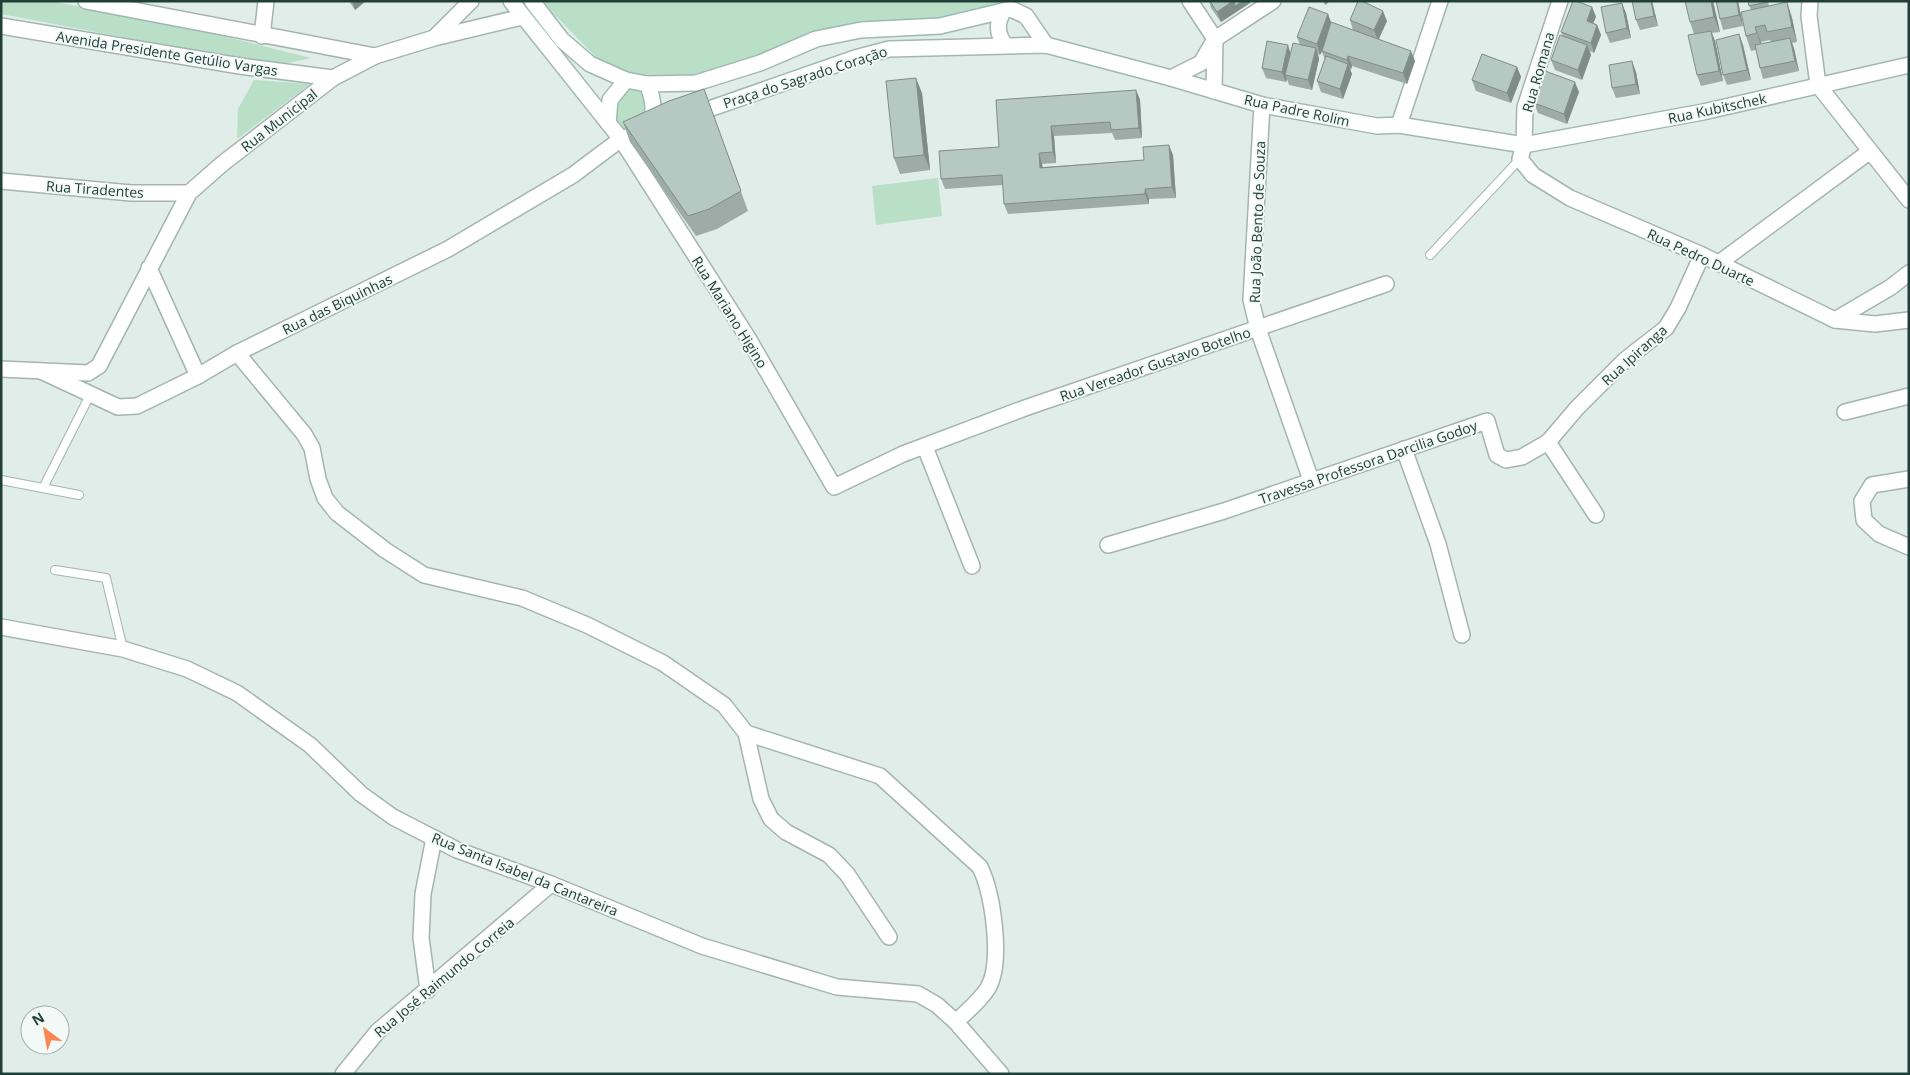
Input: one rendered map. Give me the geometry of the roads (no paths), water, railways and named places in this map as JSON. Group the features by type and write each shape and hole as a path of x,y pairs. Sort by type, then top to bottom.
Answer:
{"street":[{"path":"86,1 134,6 262,36 375,56"},
{"path":"262,36 266,1"},
{"path":"434,38 471,1"},
{"path":"511,1 621,139 663,125"},
{"name":"Praça do Sagrado Coração","path":"532,1 562,40 590,64 626,80 647,84 696,83 760,63 816,39 861,30 940,26 1009,7"},
{"path":"1190,1 1214,39 1214,91"},
{"path":"1171,78 1201,63 1214,39 1273,1"},
{"path":"1399,125 1440,1"},
{"path":"1810,1 1809,16 1818,85 1869,152 1909,200"},
{"name":"Rua Romana","path":"1522,152 1525,107 1559,2"},
{"path":"1005,45 999,37 998,19 1009,7 1026,16 1046,45"},
{"name":"Rua Municipal","path":"189,193 222,164 333,78 375,56 434,38 522,17"},
{"name":"Avenida Presidente Getúlio Vargas","path":"1,26 240,66 333,78"},
{"name":"Praça do Sagrado Coração","path":"680,119 855,58 889,49 1046,45"},
{"name":"Rua Padre Rolim","path":"1046,45 1171,78 1262,105 1377,126 1399,125 1522,152"},
{"name":"Rua Kubitschek","path":"1522,152 1909,65"},
{"path":"608,123 610,100 626,80"},
{"path":"646,131 652,120 654,107 653,96 647,84"},
{"name":"Rua João Bento de Souza","path":"1262,105 1251,300 1258,329 1311,480"},
{"name":"Rua das Biquinhas","path":"42,371 118,407 137,406 198,376 238,353 448,249 573,175 621,139"},
{"name":"Rua Mariano Higino","path":"621,139 748,338 834,487"},
{"name":"Rua Pedro Duarte","path":"1522,152 1534,175 1570,198 1702,255 1835,320 1875,324 1909,320"},
{"path":"1718,263 1869,152"},
{"name":"Rua Tiradentes","path":"1,181 131,193 189,193"},
{"path":"1,369 88,373 96,368 189,193"},
{"name":"Rua Ipiranga","path":"1548,442 1576,408 1626,360 1666,328 1702,255"},
{"path":"149,268 198,376"},
{"path":"1835,320 1890,287 1909,273"},
{"name":"Rua Vereador Gustavo Botelho","path":"834,487 903,454 1025,408 1386,284"},
{"path":"238,353 304,434 312,448 318,479 325,498 337,513 384,550 424,576 522,598 587,625 663,663 724,705 746,732 761,799 771,819 786,832 830,855 847,874 889,937"},
{"path":"1845,412 1909,396"},
{"name":"Travessa Professora Darcilia Godoy","path":"1108,545 1224,511 1487,421 1498,455 1506,460 1522,457 1548,442"},
{"path":"1548,442 1596,515"},
{"path":"925,447 972,566"},
{"path":"1404,449 1438,544 1462,636"},
{"path":"1909,479 1872,485 1862,501 1864,520 1879,534 1909,547"},
{"name":"Rua Santa Isabel da Cantareira","path":"1,627 123,649 187,669 236,693 310,745 361,794 393,817 458,850 552,884 702,946 837,987 918,994 937,1005 956,1022 1001,1074"},
{"path":"746,732 880,776 949,841 973,858 980,867 986,879 997,949 994,974 987,990 956,1022"},
{"path":"428,990 421,938 423,894 434,838"},
{"name":"Rua José Raimundo Correia","path":"343,1074 378,1031 552,884"}],"lane":[{"path":"1430,255 1522,152"},
{"path":"43,488 91,393"},
{"path":"1,480 79,495"},
{"path":"55,570 106,578 123,649"}]}
